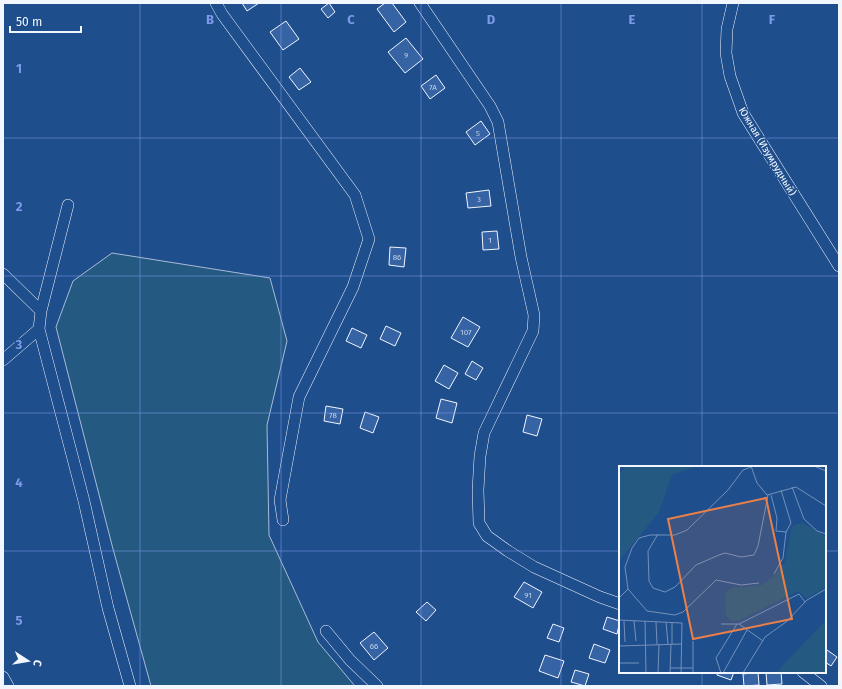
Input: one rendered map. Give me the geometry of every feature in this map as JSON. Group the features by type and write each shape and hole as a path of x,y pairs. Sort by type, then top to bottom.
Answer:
{"street":[{"path":"216,3 222,14 355,195 369,239 353,287 299,397 280,500 284,520"},
{"path":"420,3 490,106 498,122 521,256 534,315 533,331 484,433 480,456 478,490 479,523 487,536 534,566 600,597 619,604"},
{"name":"Южная (Изумрудный)","path":"733,3 727,29 726,53 730,76 743,113 839,266"},
{"path":"68,205 41,311 39,329 84,501 108,608 130,686"},
{"path":"3,274 41,311"},
{"path":"3,360 39,329"},
{"path":"326,631 350,660 377,686"},
{"path":"804,673 821,686"},
{"path":"3,677 8,686"}],"shaded area":[{"path":"112,253 270,278 287,341 267,425 269,535 318,642 355,686 151,686 113,549 56,327 73,281"}],"building":[{"path":"242,3 259,3 247,11"},
{"path":"329,3 335,12 328,18 321,9"},
{"path":"385,3 392,3 406,22 394,32 377,9"},
{"path":"286,21 299,39 283,50 270,32"},
{"path":"406,38 423,59 405,73 388,52"},
{"path":"300,68 311,82 299,90 289,77"},
{"path":"436,75 445,88 430,99 421,86"},
{"path":"481,121 490,134 475,145 466,132"},
{"path":"489,190 491,206 468,208 466,193"},
{"path":"497,231 499,249 483,250 482,232"},
{"path":"390,247 406,248 404,267 389,265"},
{"path":"463,317 480,327 468,347 451,338"},
{"path":"386,326 401,333 395,346 380,339"},
{"path":"352,328 367,335 361,348 346,341"},
{"path":"472,361 483,368 476,380 465,374"},
{"path":"444,365 458,373 449,389 435,381"},
{"path":"441,399 457,403 452,423 436,418"},
{"path":"326,406 343,409 340,424 324,421"},
{"path":"365,412 379,417 373,433 360,428"},
{"path":"527,415 542,419 537,436 523,432"},
{"path":"524,582 542,592 533,608 514,597"},
{"path":"427,602 436,610 426,621 416,612"},
{"path":"607,617 619,621 617,634 603,629"},
{"path":"553,624 564,628 559,642 547,638"},
{"path":"374,632 388,648 374,660 360,643"},
{"path":"594,644 610,650 605,663 589,658"},
{"path":"827,650 837,657 831,666 826,663"},
{"path":"545,655 564,661 558,678 539,671"},
{"path":"575,670 589,674 585,686 571,682"},
{"path":"718,673 734,673 731,680 717,675"},
{"path":"758,673 759,685 744,686 743,674"},
{"path":"766,673 781,673 782,684 767,685"}]}
